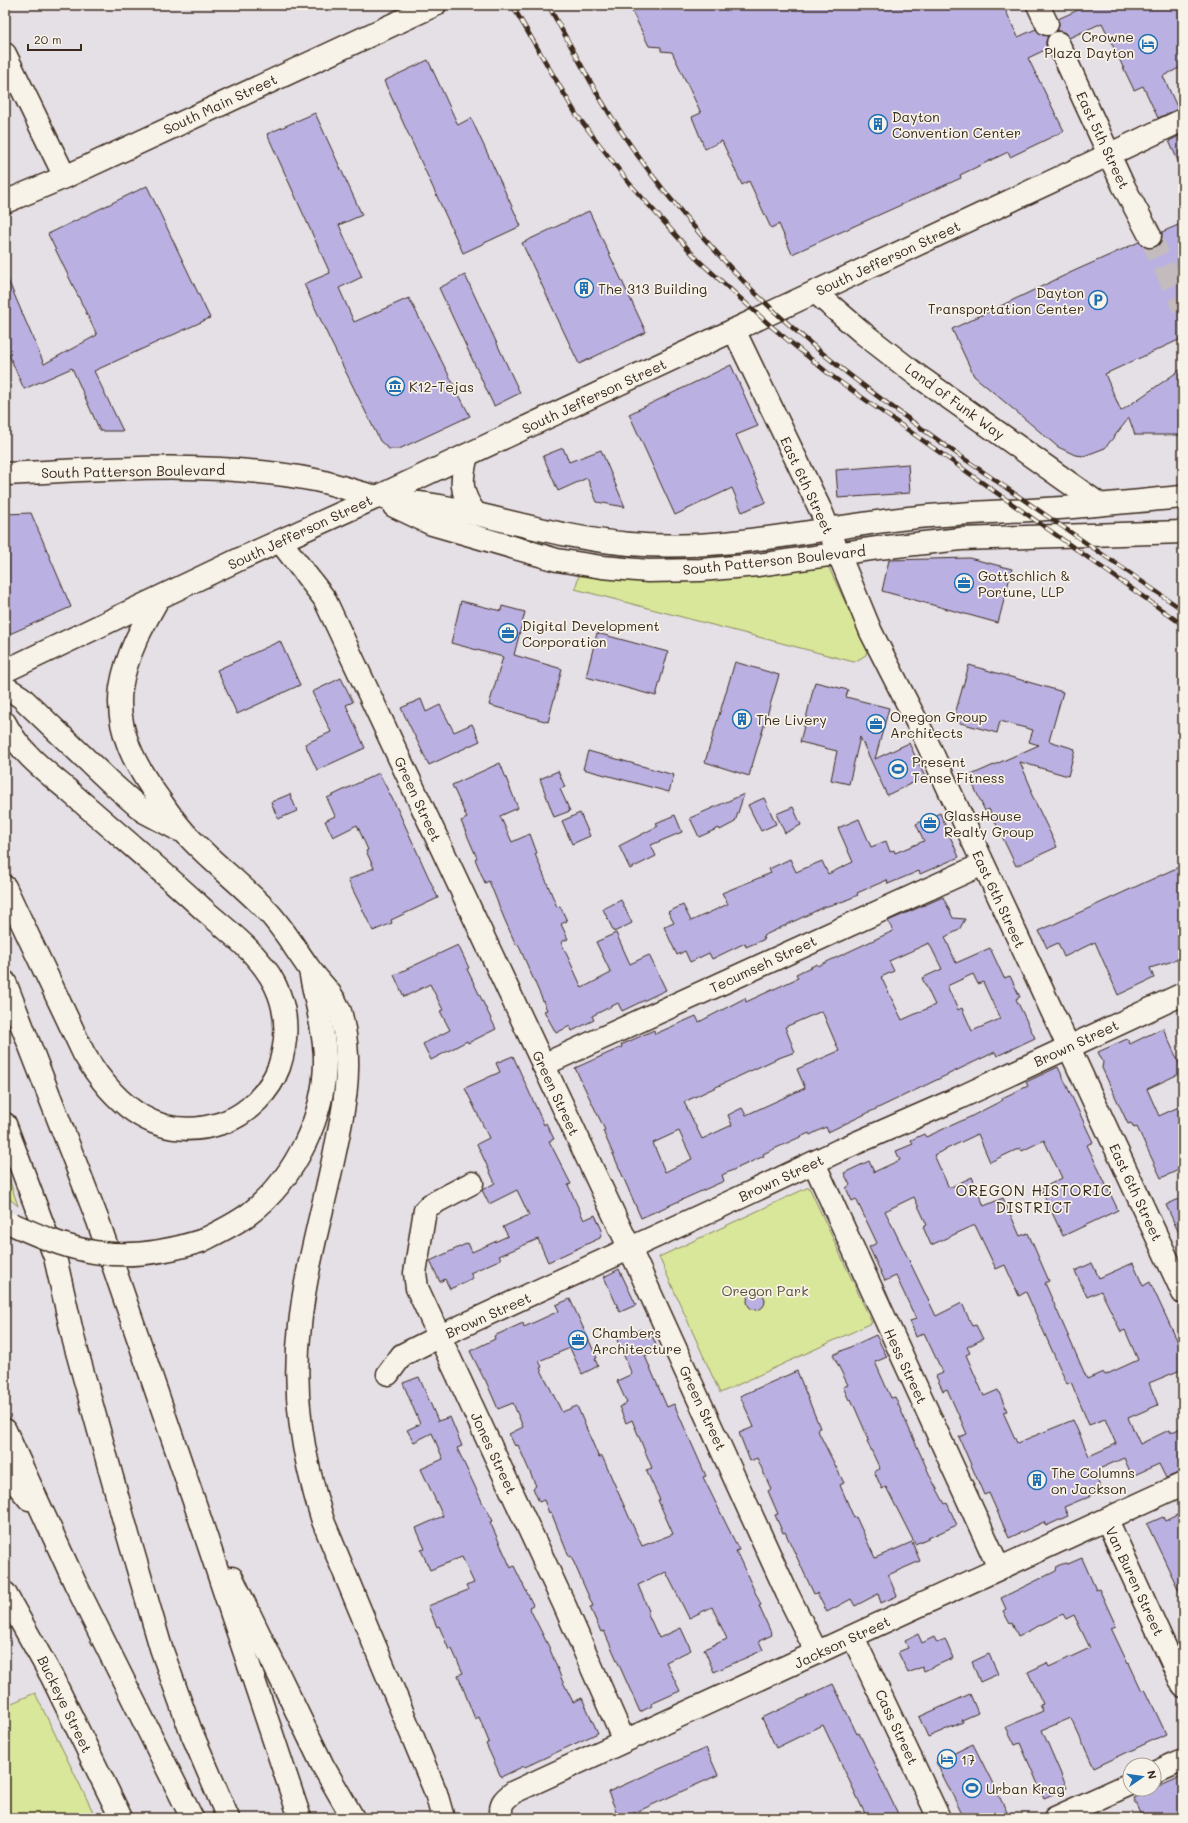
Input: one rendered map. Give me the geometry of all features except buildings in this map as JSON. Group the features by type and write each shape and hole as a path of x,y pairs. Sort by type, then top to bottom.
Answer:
{"main road":[{"name":"South Main Street","path":"5,202 65,177 435,5"},
{"name":"East 5th Street","path":"1058,43 1123,185 1150,236"},
{"path":"5,54 65,177"},
{"name":"South Jefferson Street","path":"5,671 280,541 468,455 1183,120"},
{"name":"Land of Funk Way","path":"816,292 864,334 914,373 1099,504"},
{"name":"East 6th Street","path":"734,330 828,528 871,632 926,738 983,864 1183,1293"},
{"path":"468,455 462,479 463,491 470,507 476,514"},
{"name":"South Patterson Boulevard","path":"5,474 157,468 233,470 317,480 377,497 452,508 545,531 586,539 632,544 682,546 724,543 910,518 1048,509 1183,497"},
{"name":"South Patterson Boulevard","path":"377,497 432,524 557,560 602,567 648,571 701,570 757,565 961,539 1183,532"},
{"name":"Green Street","path":"280,541 324,598 630,1249 787,1593 817,1653"},
{"path":"158,599 133,646 126,666 121,688 120,713 128,744 138,766 157,796 185,834 270,914 290,938 310,970 326,987 340,1009 348,1050 347,1093 312,1257 300,1324 297,1362 297,1397 302,1440 311,1482 323,1521 436,1793 443,1818"},
{"path":"5,688 22,697 92,765 143,811 185,834"},
{"path":"5,887 84,1054 94,1072 111,1093 129,1109 148,1120 168,1126 190,1129 212,1126 231,1120 248,1109 264,1094 276,1074 283,1055 286,1034 285,1014 278,992 266,970 252,953 179,887 41,767 7,731"},
{"name":"Tecumseh Street","path":"543,1065 983,864"},
{"path":"8,1222 62,1244 84,1250 111,1254 142,1254 163,1252 201,1241 226,1229 249,1213 269,1195 290,1169 316,1118 325,1058 322,1031 310,970"},
{"path":"5,982 98,1221 300,1818"},
{"name":"Brown Street","path":"388,1374 402,1355 440,1336 1183,994"},
{"path":"5,1124 55,1257 76,1348 161,1648 190,1729 228,1818"},
{"name":"Hess Street","path":"814,1163 999,1568"},
{"name":"Jones Street","path":"472,1183 430,1205 425,1210 415,1273 417,1288 557,1590 624,1741"},
{"path":"5,1430 48,1521 75,1583 192,1818"},
{"path":"5,1470 48,1521"},
{"name":"Jackson Street","path":"502,1809 514,1792 1183,1484"},
{"path":"195,1504 323,1766 353,1818"},
{"name":"Van Buren Street","path":"1106,1520 1183,1686"},
{"name":"Buckeye Street","path":"5,1593 52,1677 120,1818"},
{"name":"Cass Street","path":"853,1636 940,1818"},
{"path":"1162,1769 1183,1760"},
{"path":"1055,1818 1122,1788"}],"green space":[{"path":"824,564 829,568 867,648 866,655 854,662 575,589 579,575 621,580 674,581"},
{"path":"5,1167 18,1206 5,1195"},
{"name":"Oregon Park","path":"809,1187 872,1323 720,1393 659,1257"},
{"path":"35,1693 96,1818 5,1818 5,1706"}],"tunnel":[{"path":"1150,236 1183,308"}],"railway":[{"path":"512,5 576,114 629,183 699,261 772,327 829,374 1183,625"},
{"path":"548,5 598,95 639,158 702,236 747,285 836,365 900,413 1183,610"}],"place":[{"name":"Crowne Plaza Dayton","path":"1148,44"},
{"name":"Dayton Convention Center","path":"878,124"},
{"name":"The 313 Building","path":"584,288"},
{"name":"Dayton Transportation Center","path":"1098,300"},
{"name":"K12-Tejas","path":"395,386"},
{"name":"Gottschlich & Portune, LLP","path":"964,583"},
{"name":"Digital Development Corporation","path":"508,633"},
{"name":"The Livery","path":"742,719"},
{"name":"Oregon Group Architects","path":"876,724"},
{"name":"Present Tense Fitness","path":"898,769"},
{"name":"GlassHouse Realty Group","path":"930,823"},
{"name":"Chambers Architecture","path":"578,1340"},
{"name":"The Columns on Jackson","path":"1037,1480"},
{"name":"17","path":"947,1759"},
{"name":"Urban Krag","path":"972,1788"}],"district":[{"name":"OREGON HISTORIC DISTRICT","path":"1034,1198"}]}
